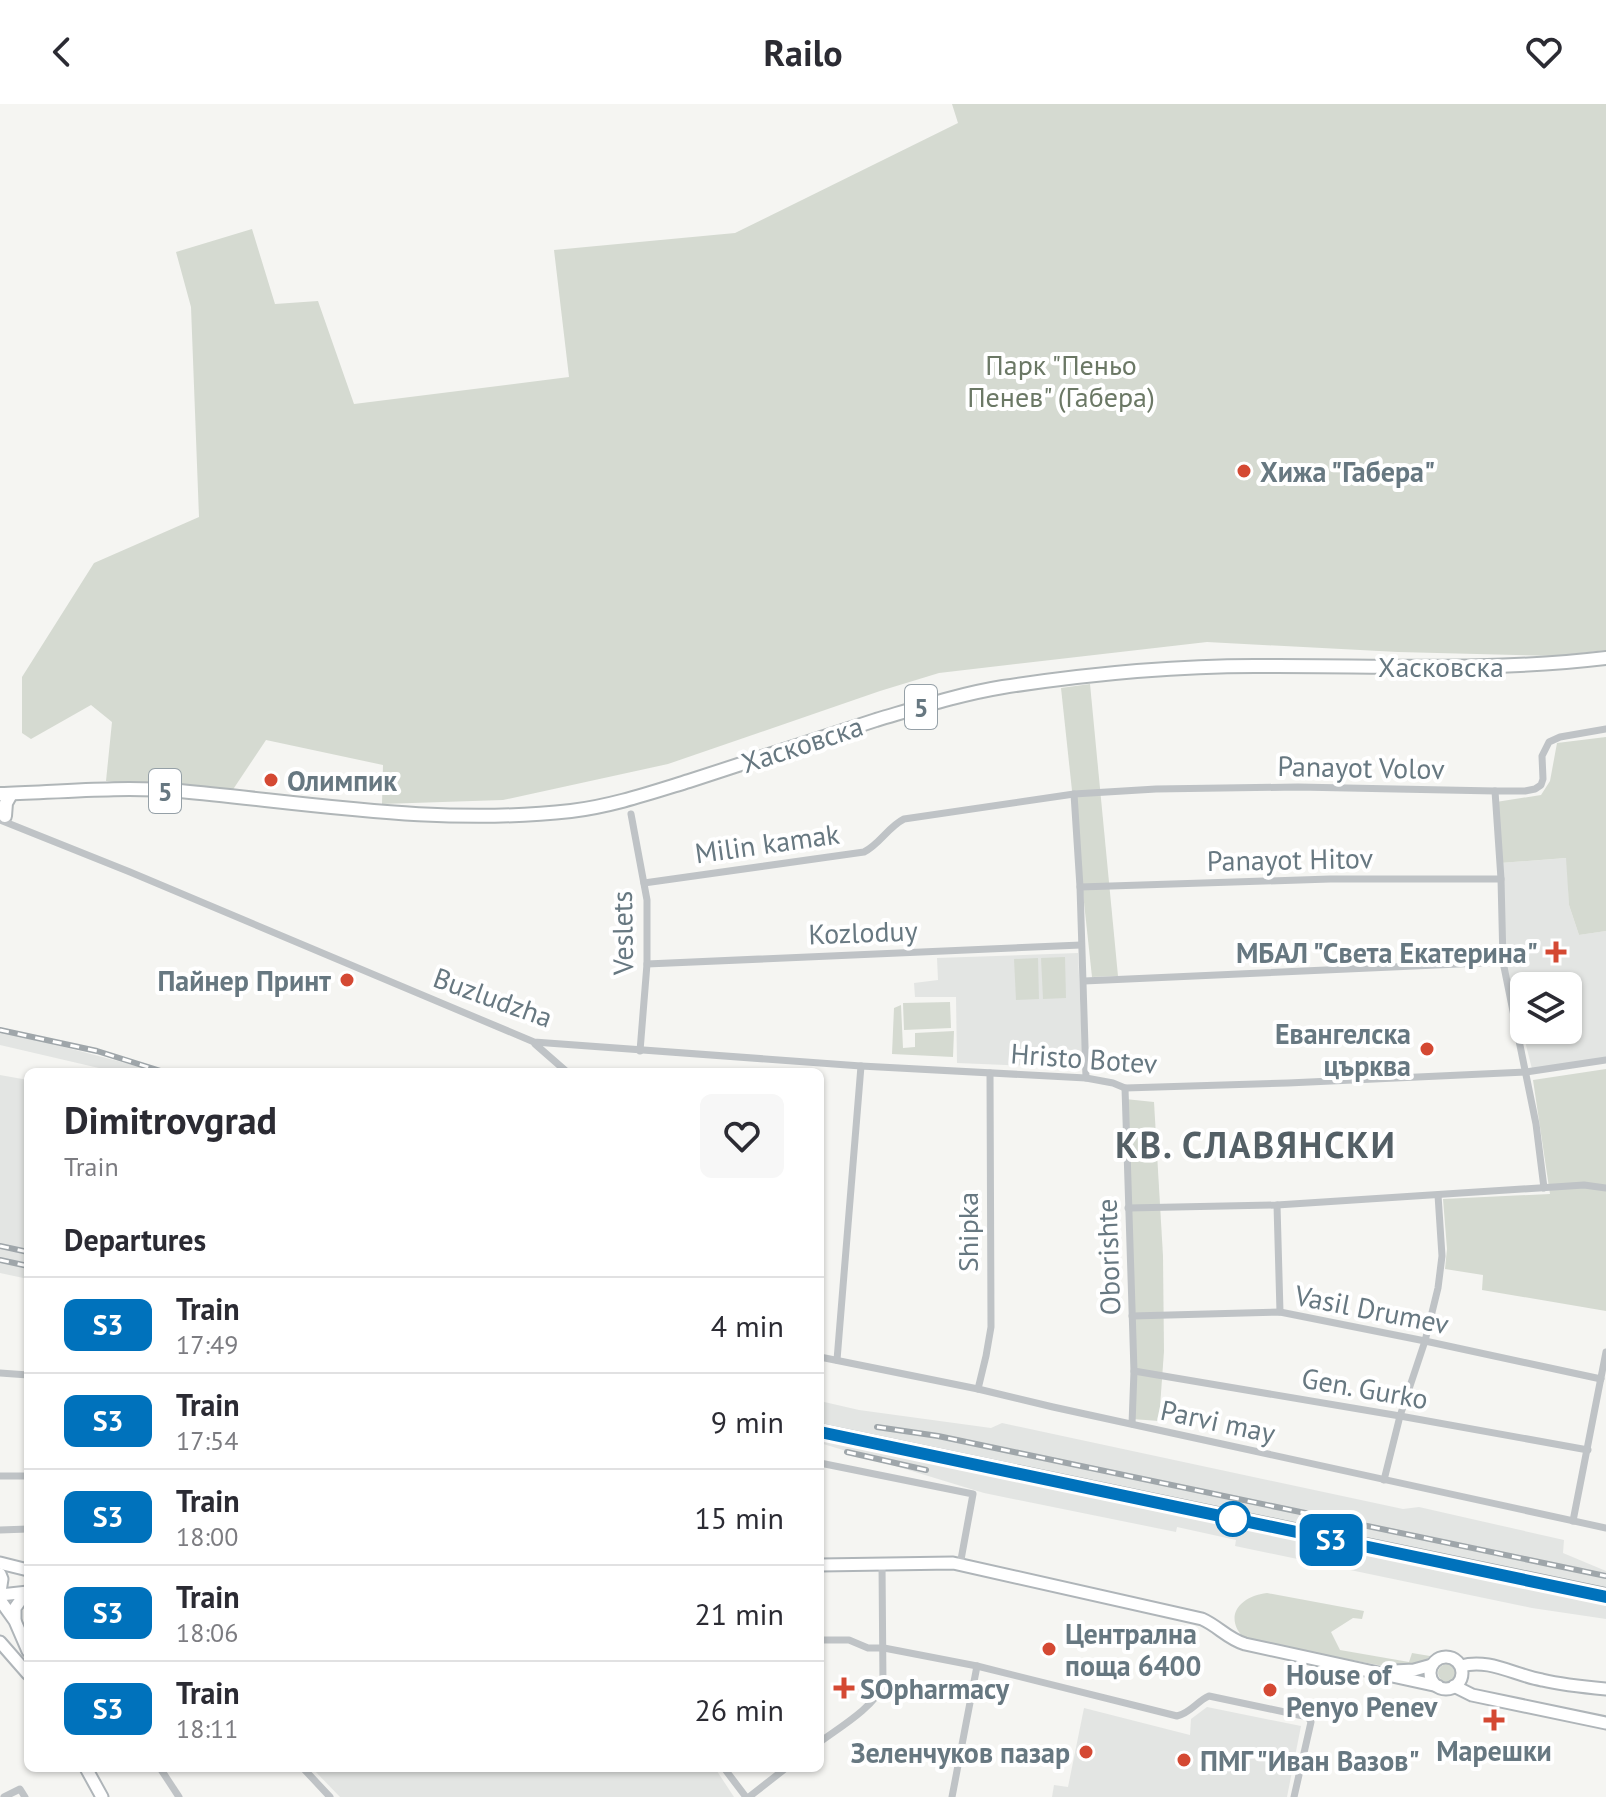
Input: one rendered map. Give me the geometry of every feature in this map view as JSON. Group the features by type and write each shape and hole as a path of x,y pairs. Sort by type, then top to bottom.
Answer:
{"main road":[{"name":"Хасковска","path":"5,794 176,791 398,815 486,817 571,811 648,794 843,730 996,688 1138,669 1520,666 1606,658"},
{"path":"5,794 5,818"}],"street":[{"name":"Panayot Volov","path":"1074,794 1240,787 1535,789 1543,779 1542,756 1549,742 1560,737 1606,729"},
{"path":"1495,791 1503,962 1536,1124 1544,1188"},
{"path":"1074,794 1086,1078"},
{"name":"Milin kamak","path":"644,883 864,852 904,819 1074,794"},
{"name":"Veslets","path":"631,814 647,910 647,964 640,1051"},
{"name":"Buzludzha","path":"5,818 534,1042 990,1073"},
{"name":"Panayot Hitov","path":"1080,887 1330,879 1501,879"},
{"name":"Kozloduy","path":"647,964 1081,945"},
{"path":"1084,981 1503,962"},
{"path":"534,1042 563,1068"},
{"name":"Hristo Botev","path":"990,1073 1086,1078 1125,1088 1526,1072 1606,1060"},
{"path":"837,1360 861,1066"},
{"name":"Shipka","path":"978,1389 991,1327 990,1073"},
{"name":"Oborishte","path":"1125,1088 1134,1371 1132,1424"},
{"path":"1128,1208 1277,1205 1584,1185 1606,1188"},
{"path":"1384,1480 1438,1288 1442,1256 1438,1195"},
{"path":"1277,1205 1280,1312"},
{"name":"Vasil Drumev","path":"1132,1316 1280,1312 1601,1379"},
{"path":"1573,1521 1606,1352"},
{"name":"Parvi may","path":"824,1358 1606,1528"},
{"name":"Gen. Gurko","path":"1134,1371 1588,1450"},
{"path":"0,1373 24,1375"},
{"path":"824,1464 973,1494 960,1565"},
{"path":"0,1476 24,1476"},
{"path":"0,1530 24,1529"},
{"path":"0,1563 24,1569"},
{"path":"824,1565 953,1563 1202,1619 1245,1644 1444,1688 1454,1686 1472,1695 1606,1723"},
{"path":"824,1739 871,1703 883,1685 882,1564"},
{"path":"0,1574 0,1596 24,1642"},
{"path":"0,1596 24,1594"},
{"path":"15,1621 15,1608 24,1598"},
{"path":"824,1640 849,1640 868,1648 884,1648 977,1666 1177,1716 1187,1713 1209,1696 1308,1717 1311,1722 1294,1797"},
{"path":"0,1642 24,1669"},
{"path":"1380,1672 1414,1670 1447,1657 1461,1666 1460,1679 1454,1686"},
{"path":"1461,1666 1490,1664 1540,1680 1606,1689"},
{"path":"1432,1665 1431,1676 1438,1686"},
{"path":"952,1797 977,1666"},
{"path":"88,1772 102,1797"},
{"path":"163,1772 179,1797"},
{"path":"307,1772 330,1797"},
{"path":"727,1772 747,1797 781,1772"},
{"path":"4,1797 20,1789 25,1797"}],"shaded area":[{"name":"МБАЛ \"Света Екатерина\"","path":"1567,858 1569,905 1579,935 1606,931 1606,1057 1532,1069 1526,1044 1582,1044 1582,972 1510,972 1510,981 1500,863"},
{"path":"1078,953 1083,1068 957,1063 956,997 915,997 914,983 938,980 937,958"},
{"path":"0,1031 144,1068 99,1068 0,1045"},
{"path":"0,1075 24,1079 24,1278 0,1273"},
{"path":"824,1402 859,1410 991,1428 1002,1423 1403,1509 1419,1507 1564,1540 1563,1553 1606,1571 1606,1619 1532,1608 1235,1546 1236,1540 1177,1527 1176,1532 984,1493 824,1444"},
{"name":"ПМГ \"Иван Вазов\"","path":"1207,1707 1301,1726 1287,1797 1052,1797 1054,1785 1068,1787 1084,1708 1190,1735 1191,1719"},
{"path":"316,1772 718,1772 734,1797 340,1797"}],"green space":[{"name":"Парк \"Пеньо Пенев\" (Габера)","path":"952,104 1606,104 1606,650 1557,656 1207,642 939,673 668,764 503,800 382,804 383,765 266,740 232,791 211,792 106,781 112,722 91,705 31,739 22,733 22,677 94,563 199,517 191,307 176,252 252,229 275,304 318,301 354,404 569,377 554,250 735,233 958,123"},
{"path":"1090,684 1118,976 1092,977 1061,688"},
{"path":"1606,737 1606,931 1579,935 1569,905 1566,858 1500,863 1496,802 1541,795 1550,781 1557,743"},
{"path":"1065,957 1066,998 1043,999 1041,958"},
{"path":"1038,958 1039,999 1016,1000 1014,959"},
{"path":"950,1002 951,1028 904,1030 903,1003"},
{"path":"901,1005 903,1048 915,1047 915,1033 954,1031 953,1057 892,1054 894,1008"},
{"path":"1606,1069 1606,1311 1482,1290 1483,1275 1445,1269 1447,1249 1443,1199 1550,1194 1533,1080"},
{"path":"1125,1099 1154,1102 1163,1256 1164,1351 1159,1421 1132,1419"},
{"path":"1267,1593 1364,1611 1362,1619 1353,1618 1331,1632 1340,1650 1409,1662 1412,1653 1430,1656 1422,1664 1399,1669 1246,1640 1235,1624 1237,1609 1249,1599"},
{"path":"1443,1664 1451,1664 1456,1673 1454,1680 1443,1682 1438,1677 1438,1669"}],"railway":[{"path":"0,1030 97,1051 151,1068"},
{"path":"0,1246 24,1251"},
{"path":"0,1260 24,1265"},
{"path":"824,1427 1606,1590"},
{"path":"877,1427 938,1436 1606,1576"},
{"path":"847,1452 926,1470"}],"train":[{"name":"S3","path":"824,1433 1606,1597"}],"place":[{"name":"Хижа \"Габера\"","path":"1244,471"},
{"name":"Олимпик","path":"271,780"},
{"name":"МБАЛ \"Света Екатерина\"","path":"1556,952"},
{"name":"Пайнер Принт","path":"347,980"},
{"name":"Евангелска църква","path":"1427,1049"},
{"name":"Централна поща 6400","path":"1049,1649"},
{"name":"SOpharmacy","path":"844,1688"},
{"name":"House of Penyo Penev","path":"1270,1690"},
{"name":"Марешки","path":"1494,1720"},
{"name":"Зеленчуков пазар","path":"1086,1752"},
{"name":"ПМГ \"Иван Вазов\"","path":"1184,1760"}],"district":[{"name":"КВ. СЛАВЯНСКИ","path":"1256,1144"}]}
